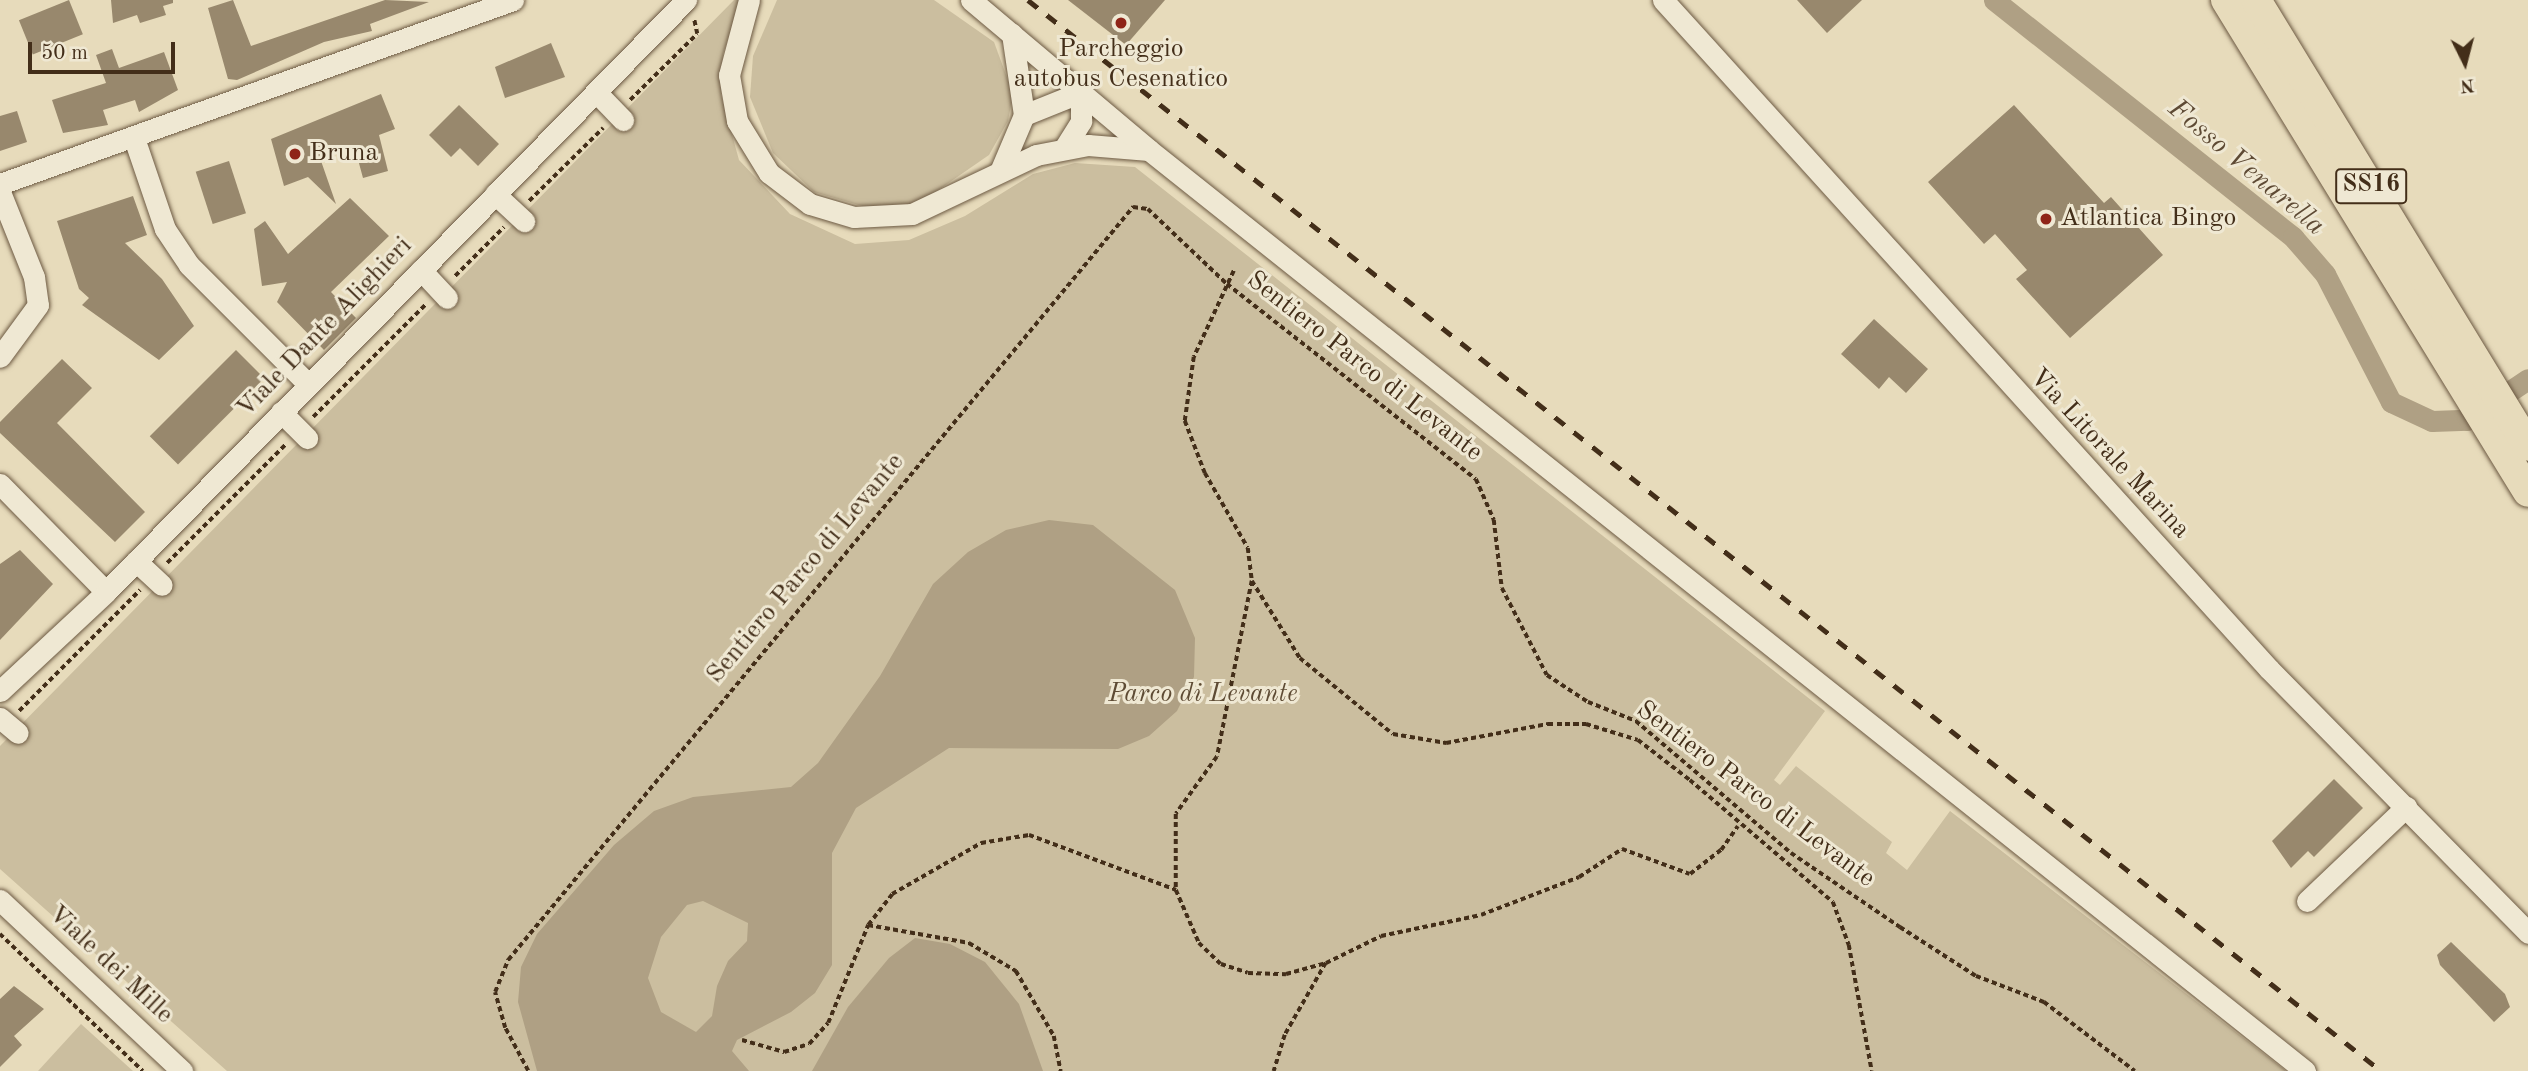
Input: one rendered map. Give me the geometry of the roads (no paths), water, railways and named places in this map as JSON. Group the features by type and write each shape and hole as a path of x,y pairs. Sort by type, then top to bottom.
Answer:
{"highway":[{"name":"SS16","path":"2226,0 2515,440 2528,492"},
{"name":"SS16","path":"2256,0 2473,377"}],"street":[{"path":"0,184 513,0"},
{"path":"749,0 734,42 732,100 750,150 789,192 854,217 882,218 947,200 1001,169 1065,147 1149,150"},
{"path":"971,0 1149,150 2305,1071"},
{"name":"Via Litorale Marina","path":"1663,0 2059,442 2528,933"},
{"name":"Viale Dante Alighieri","path":"0,691 106,592 596,92 689,6"},
{"path":"1001,169 1024,115 1012,34"},
{"path":"596,92 620,117"},
{"path":"1024,115 1081,92"},
{"path":"1065,147 1081,121 1081,92"},
{"path":"134,138 165,229 189,265 308,384"},
{"path":"0,192 34,277 38,305 0,357"},
{"path":"495,194 520,217"},
{"path":"421,270 444,294"},
{"path":"281,412 303,434"},
{"path":"0,484 106,592"},
{"path":"136,561 158,581"},
{"path":"2306,901 2406,807"},
{"name":"Viale dei Mille","path":"0,900 182,1071"}],"waterway":[{"name":"Fosso Venarella","path":"1994,0 2293,237 2325,274 2391,402 2432,421 2467,420 2528,379"}],"railway":[{"path":"1028,0 2381,1071"}],"place":[{"name":"Parcheggio autobus Cesenatico","path":"1121,23"},
{"name":"Bruna","path":"295,154"},
{"name":"Atlantica Bingo","path":"2046,219"}],"park label":[{"name":"Parco di Levante","path":"1203,695"}]}
